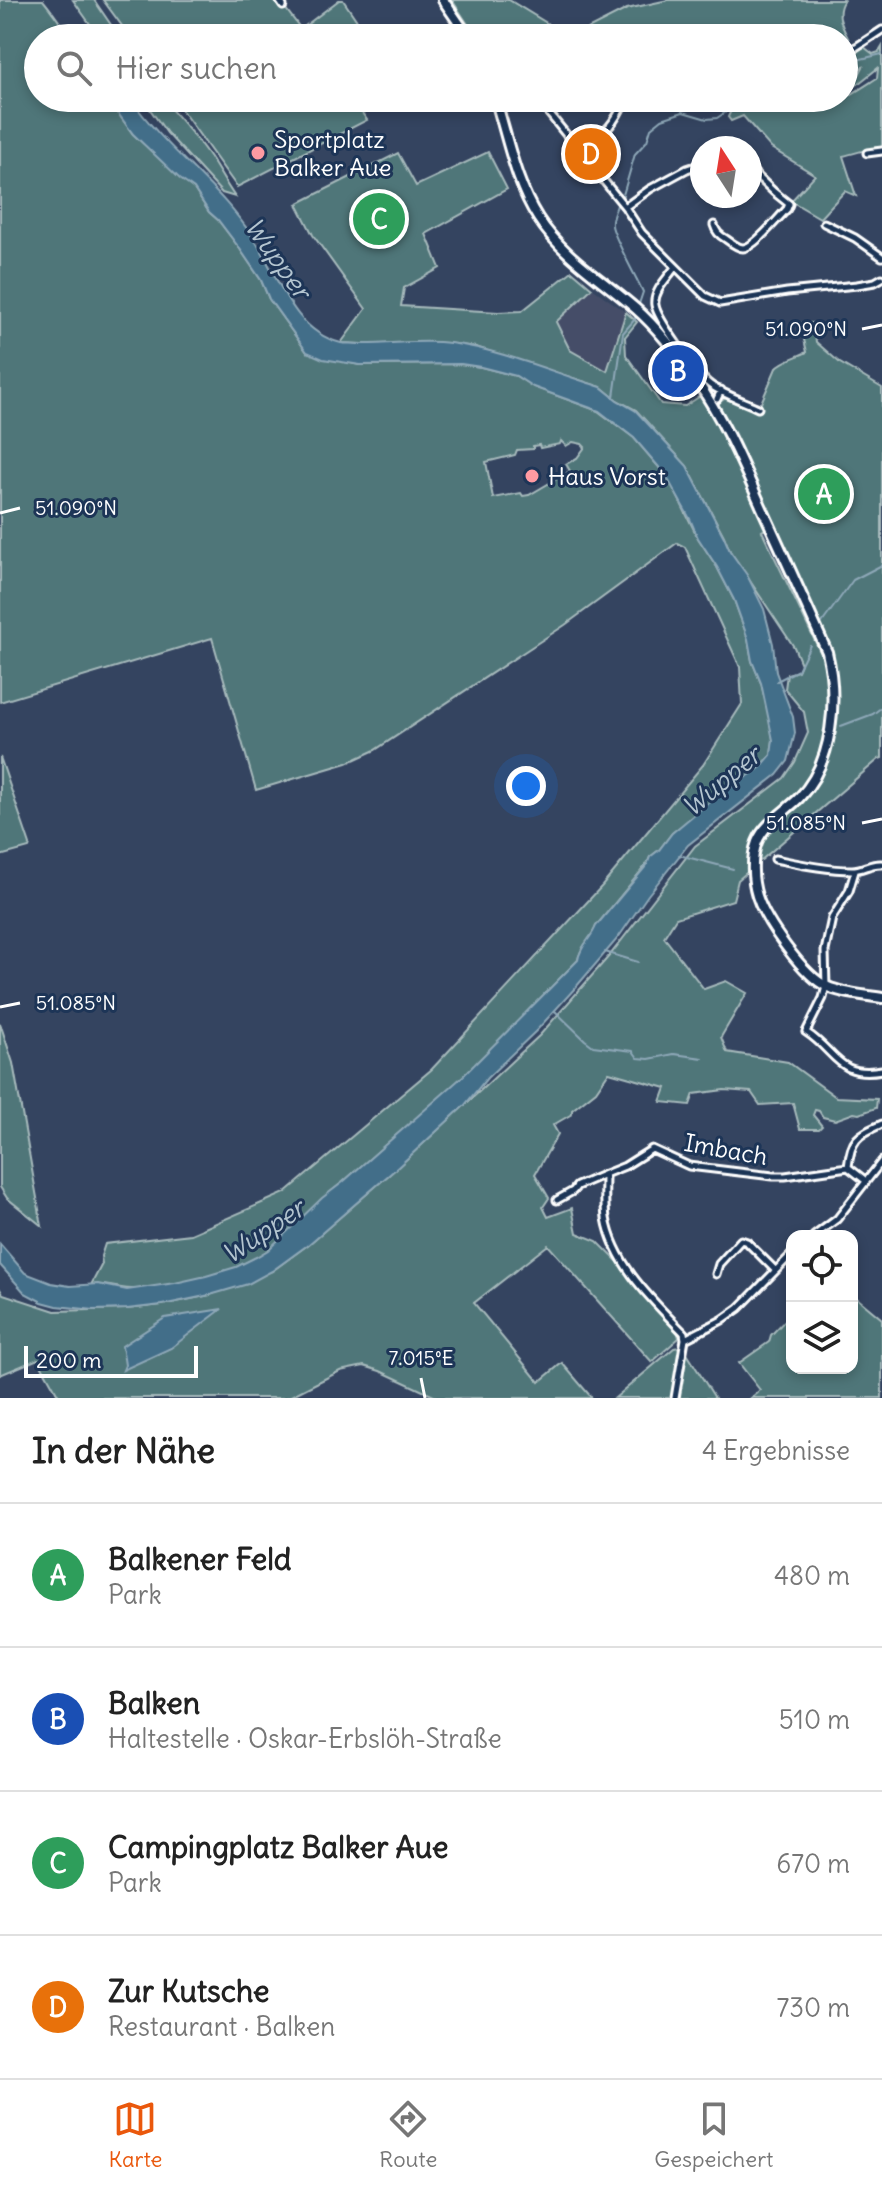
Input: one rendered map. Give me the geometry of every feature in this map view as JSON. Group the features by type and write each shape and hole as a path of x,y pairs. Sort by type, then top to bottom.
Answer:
{"main road":[{"path":"443,0 459,24"},
{"path":"501,112 516,172 551,236 638,312 686,366 722,424 819,634 830,662 832,698 821,764 805,792 762,834 756,845 753,871 758,898 800,965 826,986 882,998"}],"street":[{"path":"858,46 882,30"},
{"path":"548,112 625,207 642,233 705,296 720,303 857,285 882,278"},
{"path":"579,150 609,128 620,112"},
{"path":"867,153 882,151"},
{"path":"625,207 650,189 690,168"},
{"path":"714,225 726,240 741,248 754,242 789,204 762,180"},
{"path":"824,223 855,238 882,257"},
{"path":"675,267 657,292 655,305 676,342 708,383 758,408"},
{"path":"717,399 721,390"},
{"path":"775,859 855,871 872,863 882,864"},
{"path":"855,871 849,891 832,918 825,951 826,986 806,1032 849,1069 866,1073 882,1070"},
{"path":"866,1181 848,1167 850,1148 857,1137 882,1124"},
{"name":"Imbach","path":"557,1200 577,1186 625,1166 652,1149 689,1166 773,1176 848,1167"},
{"path":"822,1230 837,1219 882,1161"},
{"path":"605,1174 606,1216 619,1255 684,1333 675,1398"},
{"path":"716,1274 719,1264 741,1240 747,1242 775,1270"},
{"path":"685,1339 739,1308 786,1260"}],"shaded area":[{"path":"117,112 140,112 225,202 254,239 298,314 324,337 343,343 439,342 469,346 601,387 636,411 687,466 730,551 747,575 764,609 776,672 793,717 795,733 788,761 777,775 688,845 618,938 537,1030 487,1078 465,1105 309,1244 248,1284 162,1305 94,1310 57,1306 25,1293 0,1265 0,1244 25,1273 51,1283 70,1286 98,1284 127,1290 206,1276 236,1267 268,1250 322,1198 463,1076 578,960 596,926 647,865 650,857 672,833 708,803 760,768 771,755 773,740 761,683 734,600 665,474 634,438 599,411 533,387 516,376 461,364 360,365 323,359 307,352 269,299 261,280 240,249 194,189 133,134"},
{"path":"592,288 626,312 608,371 570,350 555,322"},
{"path":"222,1309 171,1348 123,1370 122,1346 165,1318"}],"green space":[{"path":"0,0 43,0 61,24 24,24 24,112 117,112 133,134 194,189 240,249 261,280 269,299 307,352 359,365 461,364 516,376 534,387 598,411 634,438 669,479 734,600 761,683 773,740 771,755 760,768 672,833 596,926 578,960 463,1077 269,1249 225,1272 190,1281 134,1289 91,1285 102,1264 105,1244 191,1234 285,1193 432,1069 602,886 703,765 742,704 740,667 685,547 677,543 565,625 375,750 347,763 256,790 212,638 0,702","holes":["561,441 566,446 573,442 585,447 577,458 566,464 570,471 529,495 523,496 521,493 493,498 486,462 515,455 517,450 533,449 533,446 539,445 540,448 560,444"]},
{"path":"73,0 94,0 110,24 90,24"},
{"path":"103,0 279,0 297,24 121,24"},
{"path":"339,0 343,0 359,24 308,24"},
{"path":"452,0 509,0 548,24 468,24"},
{"path":"668,0 844,0 842,24 598,24 627,9"},
{"path":"864,47 873,54 882,47 882,147 843,156 856,196 845,191 820,218 791,201 815,175 771,148 743,116 731,121 728,117 730,112 858,112 858,90 877,78 878,68 858,84 863,67 858,69 858,49"},
{"path":"152,112 173,112 211,158 235,197 222,193"},
{"name":"Sportplatz Balker Aue","path":"183,112 361,112 367,120 237,187"},
{"path":"488,152 507,189 426,234 440,268 404,288 401,306 522,311 572,271 592,288 556,322 570,350 607,371 626,312 637,322 625,337 626,355 661,404 685,406 708,391 717,404 727,397 758,410 776,368 807,352 800,323 814,323 816,342 840,363 882,388 882,758 738,880 733,900 676,918 664,937 704,989 726,981 747,993 721,1037 727,1052 788,1062 836,1097 877,1099 876,1108 835,1120 823,1117 815,1110 813,1115 822,1126 819,1129 800,1129 793,1103 760,1105 751,1092 724,1090 694,1094 690,1105 661,1102 666,1088 609,1072 596,1091 572,1110 572,1114 553,1125 558,1134 535,1174 549,1198 543,1207 548,1217 572,1208 577,1233 597,1241 629,1273 677,1330 679,1338 652,1362 548,1245 474,1303 539,1382 562,1363 592,1398 438,1398 364,1366 340,1371 287,1398 60,1398 38,1359 0,1375 0,1289 3,1294 55,1311 127,1309 210,1295 272,1271 309,1244 398,1167 540,1035 610,955 695,846 784,778 808,733 804,712 785,689 787,674 798,671 801,664 794,647 730,551 687,466 636,410 601,387 476,347 417,342 383,345 341,343 366,309 313,235 297,204 398,153 416,186","holes":["773,525 832,655 824,660 762,531"]},
{"path":"0,757 30,845 29,848 0,856"},
{"path":"0,1023 13,1063 42,1226 7,1198 0,1187"},
{"path":"858,1299 882,1319 882,1398 751,1398 760,1390 739,1363 769,1342 771,1335 786,1319 786,1374 858,1374"},
{"path":"674,1348 682,1349 672,1398 615,1398"},
{"path":"686,1352 715,1398 676,1398"}],"waterway":[{"path":"858,60 882,54"},
{"path":"623,195 635,154 647,141 651,128 662,119 683,112"},
{"path":"683,112 707,119 717,118 726,112"},
{"path":"617,205 613,230 643,292 638,307"},
{"path":"614,397 623,333 635,319 636,313"},
{"path":"822,623 853,580 882,565"},
{"path":"777,681 798,670 810,645"},
{"path":"841,726 873,714 882,707"},
{"path":"679,855 733,869"},
{"path":"605,952 638,962"},
{"name":"Imbach","path":"555,1011 593,1046 633,1051 638,1058 674,1054 703,1058"}],"place":[{"name":"Sportplatz Balker Aue","path":"258,153"},
{"name":"Zur Kutsche","path":"591,154"},
{"name":"Campingplatz Balker Aue","path":"379,219"},
{"name":"Balken","path":"678,371"},
{"name":"Haus Vorst","path":"532,476"},
{"name":"Balkener Feld","path":"824,494"}],"water label":[{"name":"Wupper","path":"278,258"},
{"name":"Wupper","path":"721,781"},
{"name":"Wupper","path":"263,1231"}]}
